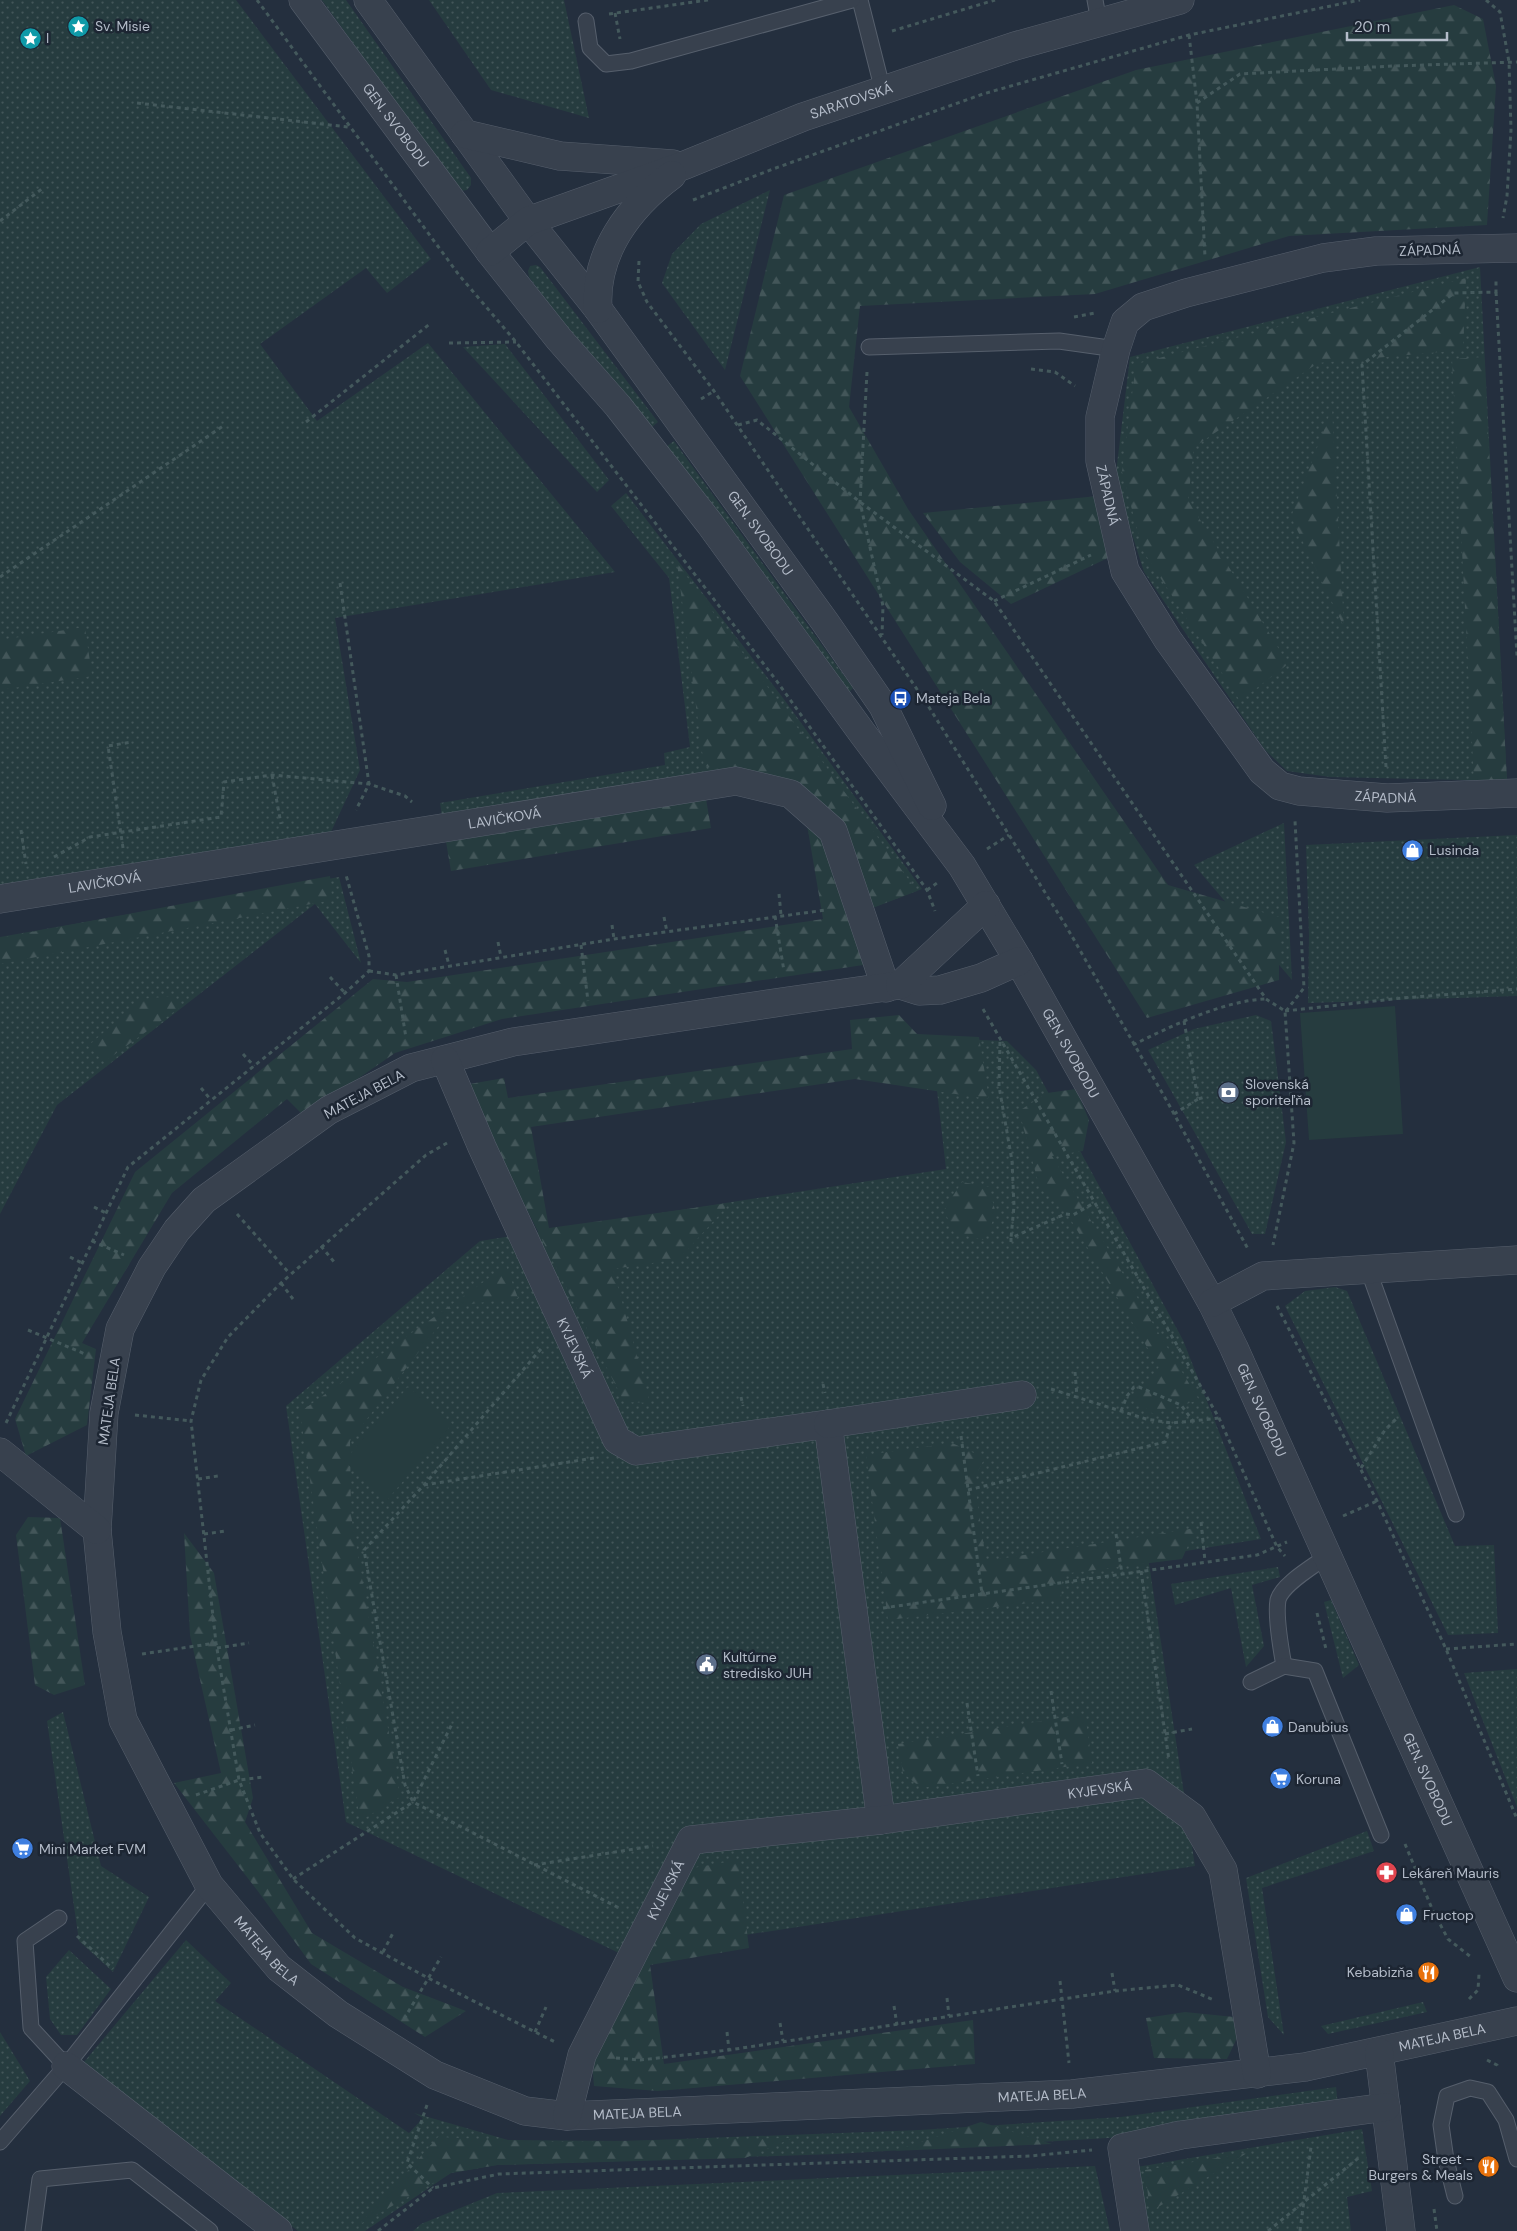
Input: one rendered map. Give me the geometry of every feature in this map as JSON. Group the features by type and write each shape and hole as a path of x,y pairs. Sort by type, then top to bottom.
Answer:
{"street":[{"name":"GEN. SVOBODU","path":"303,0 490,252 559,338 618,406 710,524 962,866 986,905 1212,1303 1234,1348 1517,1978"},
{"name":"GEN. SVOBODU","path":"368,0 528,221 598,309 826,622 883,706 962,866"},
{"name":"SARATOVSKÁ","path":"528,221 684,165 803,117 1015,46 1097,11 1180,0"},
{"path":"465,134 560,156 684,165"},
{"path":"598,309 597,292 603,261 616,234 643,200 657,186 684,165"},
{"path":"490,252 528,221"},
{"name":"ZÁPADNÁ","path":"1507,248 1376,252 1323,258 1206,288 1143,307 1126,322 1116,349 1100,417 1100,461 1125,571 1168,640 1262,771 1280,786 1299,791 1387,798 1517,793"},
{"name":"LAVIČKOVÁ","path":"0,899 736,781 791,794 833,831 859,906 893,987"},
{"path":"893,987 948,942 986,905"},
{"name":"MATEJA BELA","path":"1019,961 969,982 940,990 918,991 893,987 788,1001 512,1042 411,1068 329,1110 204,1200 176,1230 152,1267 120,1329 104,1413 97,1530 106,1632 123,1720 209,1884 279,1968 338,2014 435,2075 524,2111 566,2116 1072,2094 1305,2067 1517,2021"},
{"name":"KYJEVSKÁ","path":"445,1060 474,1128 617,1440 636,1451"},
{"path":"1212,1303 1264,1276 1517,1260"},
{"path":"636,1451 828,1424 1034,1391"},
{"path":"828,1424 881,1820"},
{"path":"0,1452 97,1530"},
{"name":"KYJEVSKÁ","path":"566,2116 582,2055 692,1840 881,1820 1146,1783 1192,1817 1223,1870 1257,2074"},
{"path":"1379,2052 1401,2231"},
{"path":"66,2066 278,2231"},
{"path":"1135,2231 1122,2148 1181,2135 1386,2107"}],"lane":[{"path":"586,21 590,48 606,64 630,61 852,0"},
{"path":"860,0 883,91"},
{"path":"870,347 1059,341 1116,349"},
{"path":"1368,1269 1456,1514"},
{"path":"1284,1666 1280,1639 1278,1599 1292,1582 1327,1556"},
{"path":"1252,1682 1284,1666 1314,1671 1382,1835"},
{"path":"0,2142 66,2066 209,1884"},
{"path":"59,1918 25,1941 31,2028 66,2066"},
{"path":"1455,2196 1446,2160 1441,2125 1447,2096 1470,2088 1488,2092 1506,2120 1517,2159"},
{"path":"33,2231 40,2179 132,2170 210,2231"}],"path":[{"path":"257,0 460,275 516,342 788,696 927,890 948,942"},
{"path":"606,14 708,0"},
{"path":"870,38 995,0"},
{"path":"688,202 773,169 983,94 1189,35 1360,0"},
{"path":"1486,0 1500,12 1509,62 1511,130 1507,248 1496,292 1517,656"},
{"path":"615,13 621,41"},
{"path":"1189,35 1197,103 1206,288"},
{"path":"1197,103 1240,74 1517,62"},
{"path":"137,103 349,127"},
{"path":"0,221 43,188"},
{"path":"642,253 639,261 638,282 647,302 738,425 928,704 1066,926 1174,1114 1264,1276 1376,1501 1446,1649 1517,1819"},
{"path":"1387,798 1362,366 1454,293 1496,292"},
{"path":"306,422 431,323"},
{"path":"449,343 516,342"},
{"path":"1007,343 1008,366 1056,372 1076,387 1078,394"},
{"path":"738,425 757,420 860,502 994,601 1266,999 1286,1011 1517,988"},
{"path":"0,576 223,426"},
{"path":"994,601 1096,552"},
{"path":"0,1421 5,1425 128,1167 369,971 369,956 338,845 369,784 340,583"},
{"path":"128,878 108,746 132,742"},
{"path":"272,775 277,801"},
{"path":"51,859 90,837 221,817 224,782 272,775 369,784 405,796 441,828"},
{"path":"1264,1276 1276,1234 1294,1143 1286,1011 1304,988 1295,816 1299,791"},
{"path":"779,894 782,915"},
{"path":"369,971 396,975 614,939 859,906"},
{"path":"775,916 788,1001"},
{"path":"664,917 667,932"},
{"path":"612,925 614,939"},
{"path":"498,942 501,957"},
{"path":"581,945 591,1031"},
{"path":"445,950 449,965"},
{"path":"396,975 404,1025"},
{"path":"330,977 344,993"},
{"path":"969,982 1000,1042 1219,1418 1277,1547"},
{"path":"1133,1045 1184,1021 1249,1000 1266,999"},
{"path":"1184,1021 1198,1099"},
{"path":"1000,1042 999,1086 1012,1160 1014,1206 1011,1240 1066,1214 1073,1215 1094,1203"},
{"path":"243,1054 254,1066"},
{"path":"201,1088 211,1100"},
{"path":"1174,1114 1198,1099 1205,1098"},
{"path":"211,1600 191,1421 201,1380 228,1336 290,1274 426,1155 474,1128"},
{"path":"217,1191 290,1274"},
{"path":"94,1207 106,1213"},
{"path":"321,1246 335,1263"},
{"path":"70,1257 82,1263"},
{"path":"281,1283 293,1299"},
{"path":"563,1324 424,1485 364,1550 405,1785 413,1802 533,1866 648,1923"},
{"path":"28,1330 113,1365"},
{"path":"1075,1372 1077,1396"},
{"path":"1121,1411 1130,1392 1134,1387 1139,1387 1181,1405 1193,1421"},
{"path":"1034,1391 1077,1396 1146,1419 1171,1423 1219,1418"},
{"path":"1360,1469 1385,1430 1416,1401"},
{"path":"143,1416 191,1421"},
{"path":"968,1490 1164,1442 1171,1423"},
{"path":"962,1447 982,1594"},
{"path":"424,1485 636,1451"},
{"path":"198,1479 218,1476"},
{"path":"880,1616 883,1608 1257,1555 1376,1501"},
{"path":"1200,1522 1205,1561"},
{"path":"204,1534 226,1531"},
{"path":"1116,1534 1122,1574"},
{"path":"1141,1571 1171,1768"},
{"path":"112,1659 216,1643"},
{"path":"217,1648 249,1643"},
{"path":"1446,1649 1517,1644"},
{"path":"1051,1691 1062,1765"},
{"path":"967,1703 978,1778"},
{"path":"231,1730 255,1724"},
{"path":"292,1880 413,1802 452,1724"},
{"path":"1165,1734 1192,1729"},
{"path":"1160,1760 1169,1759"},
{"path":"192,1797 239,1780 263,1777"},
{"path":"533,1866 692,1840"},
{"path":"383,1952 393,1933"},
{"path":"76,1935 111,1967"},
{"path":"389,2046 441,1957"},
{"path":"1112,1973 1115,1991"},
{"path":"1060,1981 1072,2094"},
{"path":"947,1998 949,2016"},
{"path":"894,2006 897,2025"},
{"path":"535,2032 546,2007"},
{"path":"780,2023 783,2041"},
{"path":"727,2032 729,2050"},
{"path":"426,2109 407,2162 433,2188"},
{"path":"1300,2231 1314,2118"},
{"path":"378,2231 433,2188 499,2174 1030,2156 1122,2148"},
{"path":"1268,2231 1303,2204"}],"green space":[{"path":"0,0 236,0 431,259 387,293 366,268 260,344 317,421 428,343 615,572 335,618 360,770 330,834 0,885"},
{"path":"322,0 346,0 471,178 471,185 467,190 460,191 457,188"},
{"path":"429,0 564,0 589,118 491,90"},
{"path":"1454,5 1483,19 1496,86 1487,225 1289,236 1095,294 860,306 849,407 908,509 1168,885 1279,917 1279,980 1147,1018 740,376 784,195 1136,70"},
{"path":"770,190 725,370 662,283 672,254 701,224"},
{"path":"536,265 540,267 658,422 645,433 529,277 528,271 530,266"},
{"path":"1480,267 1507,781 1330,777 1287,771 1265,750 1144,572 1115,481 1130,357"},
{"path":"1466,278 1463,350 1318,363 1194,447 1188,500 1288,664 1240,701 1143,551 1122,472 1136,364"},
{"path":"505,344 609,480 597,492 463,347"},
{"path":"1484,357 1507,781 1474,780 1452,359"},
{"path":"1332,408 1344,627 1291,517"},
{"path":"674,441 853,688 842,700 659,452"},
{"path":"626,493 783,698 922,889 866,910 795,789 443,823 440,803 665,765 664,753 690,747 669,578 611,506"},
{"path":"1098,496 1110,557 1011,604 960,562 923,513"},
{"path":"677,563 917,891 870,909 797,785 704,766"},
{"path":"85,627 92,676 0,690 0,640"},
{"path":"706,799 711,828 451,871 446,842"},
{"path":"806,819 824,835 870,964 502,1019 395,1053 304,1116 287,1099 172,1193 82,1343 96,1349 87,1425 26,1456 15,1419 135,1172 373,979 407,982 823,919"},
{"path":"1284,823 1292,980 1194,865"},
{"path":"1517,835 1517,996 1308,1003 1309,936 1306,845"},
{"path":"330,876 332,900 0,964 0,938"},
{"path":"339,877 361,963 315,904 57,1105 0,1214 0,937"},
{"path":"173,996 182,1006 104,1062 88,1046 142,999"},
{"path":"1395,1006 1403,1134 1309,1140 1300,1013"},
{"path":"899,1015 917,1034 979,1037 989,1099 855,1079 531,1127 549,1228 730,1203 679,1259 613,1269 650,1403 624,1402 464,1085 504,1078 508,1098 852,1049 850,1020"},
{"path":"1256,1015 1271,1021 1286,1142 1265,1234 1252,1234 1148,1050 1194,1029"},
{"path":"931,1038 1007,1041 1036,1070 1183,1340 1261,1539 1148,1557 1195,1866 621,1954 346,1822 286,1406 480,1241 946,1169"},
{"path":"1076,1089 1089,1120 1083,1151 1052,1156 1199,1400 1153,1414 1134,1398 1159,1367 1062,1205 1040,1189 1019,1111 1047,1093"},
{"path":"962,1182 989,1187 996,1214 984,1240 954,1233 944,1210"},
{"path":"506,1266 518,1298 454,1306 350,1441 351,1515 400,1797 360,1821 300,1412"},
{"path":"1335,1287 1347,1291 1455,1546 1494,1545 1498,1633 1448,1635 1285,1306 1305,1291"},
{"path":"408,1387 452,1424 387,1500 344,1461"},
{"path":"952,1443 985,1458 974,1478 986,1561 1196,1528 1182,1559 1062,1574 1061,1599 888,1620 866,1455"},
{"path":"28,1517 60,1518 85,1685 54,1695 35,1685 16,1535"},
{"path":"184,1533 214,1573 253,1798 245,1822 312,1933 403,1987 466,2011 425,2037 311,1964 257,1890 174,1783 221,1773 190,1635"},
{"path":"1278,1567 1280,1577 1252,1585 1264,1646 1246,1667 1231,1588 1175,1605 1171,1584"},
{"path":"1331,1600 1359,1665 1343,1678 1324,1602"},
{"path":"1517,1669 1517,1807 1464,1673"},
{"path":"63,1712 101,1866 149,1897 113,1972 79,1941 47,1721"},
{"path":"1085,1714 1092,1763 921,1788 903,1773 898,1744"},
{"path":"1367,1831 1374,1851 1262,1888 1284,2035 1268,2017 1246,1878"},
{"path":"738,1860 749,1948 650,1965 664,2064 973,2020 975,2064 658,2091 594,2086 592,2063 687,1869"},
{"path":"186,1940 231,1983 215,2001 409,2133 423,2118 414,2113 508,2140 627,2141 919,2130 1121,2117 1336,2087 1338,2106 1125,2137 836,2154 497,2165 451,2173 365,2231 298,2231 84,2062"},
{"path":"69,1950 111,1989 77,2035 61,2035 50,2019 46,1977"},
{"path":"1423,2002 1427,2012 1328,2034 1321,2026"},
{"path":"1185,2012 1234,2017 1239,2034 1227,2059 1154,2058 1146,2018"},
{"path":"0,2032 30,2081 0,2116"},
{"path":"981,2122 1052,2144 894,2151"},
{"path":"1362,2129 1372,2191 1347,2197 1351,2231 1142,2231 1131,2168"},
{"path":"438,2137 553,2142 793,2138 745,2158 497,2165 451,2173 360,2224"},
{"path":"1247,2153 1150,2212 1145,2170"},
{"path":"1095,2166 1110,2231 413,2231 421,2224 497,2193"}],"place":[{"name":"Sv. Misie","path":"79,26"},
{"name":"I","path":"30,38"},
{"name":"Mateja Bela","path":"900,698"},
{"name":"Lusinda","path":"1413,850"},
{"name":"Slovenská sporiteľňa","path":"1229,1092"},
{"name":"Kultúrne stredisko JUH","path":"707,1665"},
{"name":"Danubius","path":"1272,1727"},
{"name":"Koruna","path":"1280,1779"},
{"name":"Mini Market FVM","path":"23,1849"},
{"name":"Lekáreň Mauris","path":"1386,1873"},
{"name":"Fructop","path":"1407,1915"},
{"name":"Kebabizňa","path":"1429,1972"},
{"name":"Street - Burgers & Meals","path":"1489,2167"}]}
